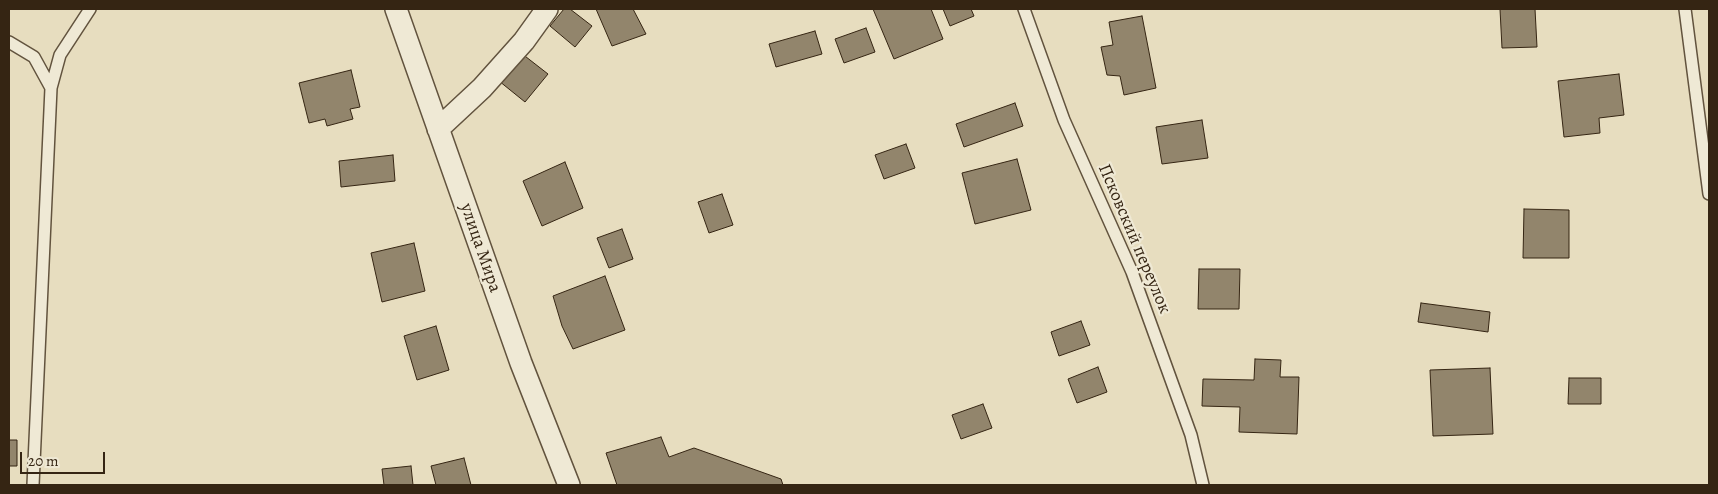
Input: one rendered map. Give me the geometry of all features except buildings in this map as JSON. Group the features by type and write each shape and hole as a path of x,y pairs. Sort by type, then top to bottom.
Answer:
{"street":[{"name":"улица Мира","path":"396,9 521,363 569,485"},
{"path":"438,129 482,88 524,41 548,9"}],"lane":[{"path":"33,485 51,88 60,55 90,9"},
{"name":"Псковский переулок","path":"1024,9 1064,120 1132,272 1191,435 1203,485"},
{"path":"1685,9 1709,194"},
{"path":"9,42 34,56 51,88"}]}
